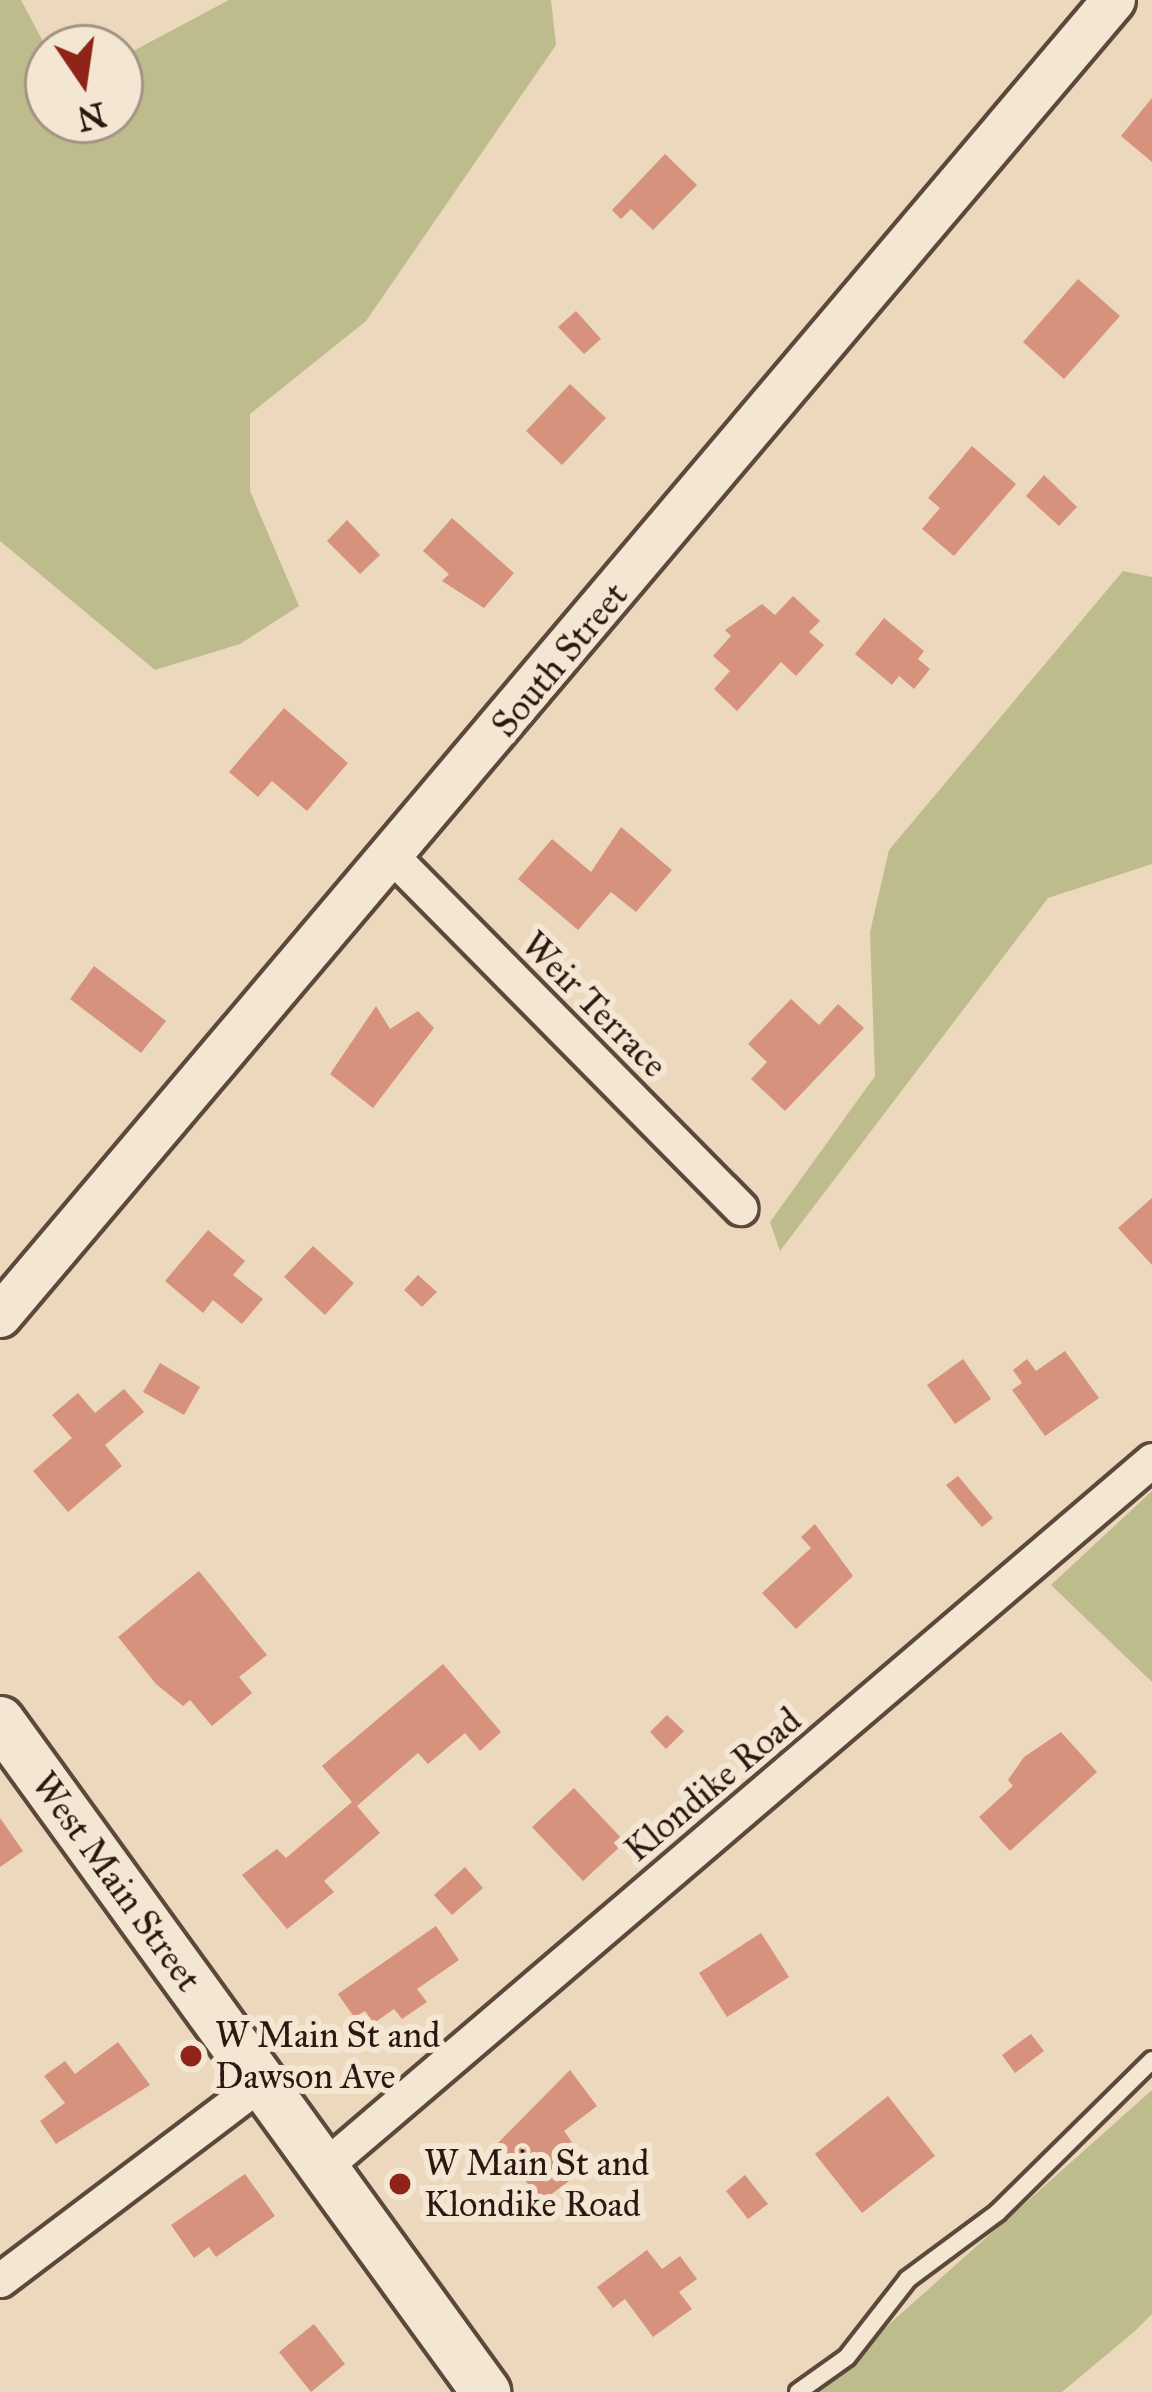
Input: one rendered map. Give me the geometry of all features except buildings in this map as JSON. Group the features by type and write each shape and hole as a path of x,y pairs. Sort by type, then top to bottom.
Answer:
{"main road":[{"name":"West Main Street","path":"0,1721 486,2392"}],"street":[{"name":"South Street","path":"0,1316 1114,0"},
{"name":"Weir Terrace","path":"393,857 740,1208"},
{"name":"Klondike Road","path":"324,2167 1152,1460"},
{"path":"0,2280 262,2083"}],"lane":[{"path":"799,2392 847,2356 908,2278 997,2213 1152,2060"}],"shaded area":[{"path":"0,0 21,0 34,24 24,24 24,144 144,144 144,45 229,0 551,0 556,45 366,321 250,414 250,491 299,606 240,644 155,670 0,541"},
{"path":"1123,571 1152,577 1152,864 1048,898 780,1251 770,1222 875,1076 870,932 889,850"},
{"path":"1152,1491 1152,1682 1051,1585"},
{"path":"1152,2090 1152,2314 1135,2331 1062,2392 813,2392"}],"place":[{"name":"W Main St and Dawson Ave","path":"191,2056"},
{"name":"W Main St and Klondike Road","path":"400,2184"}]}
